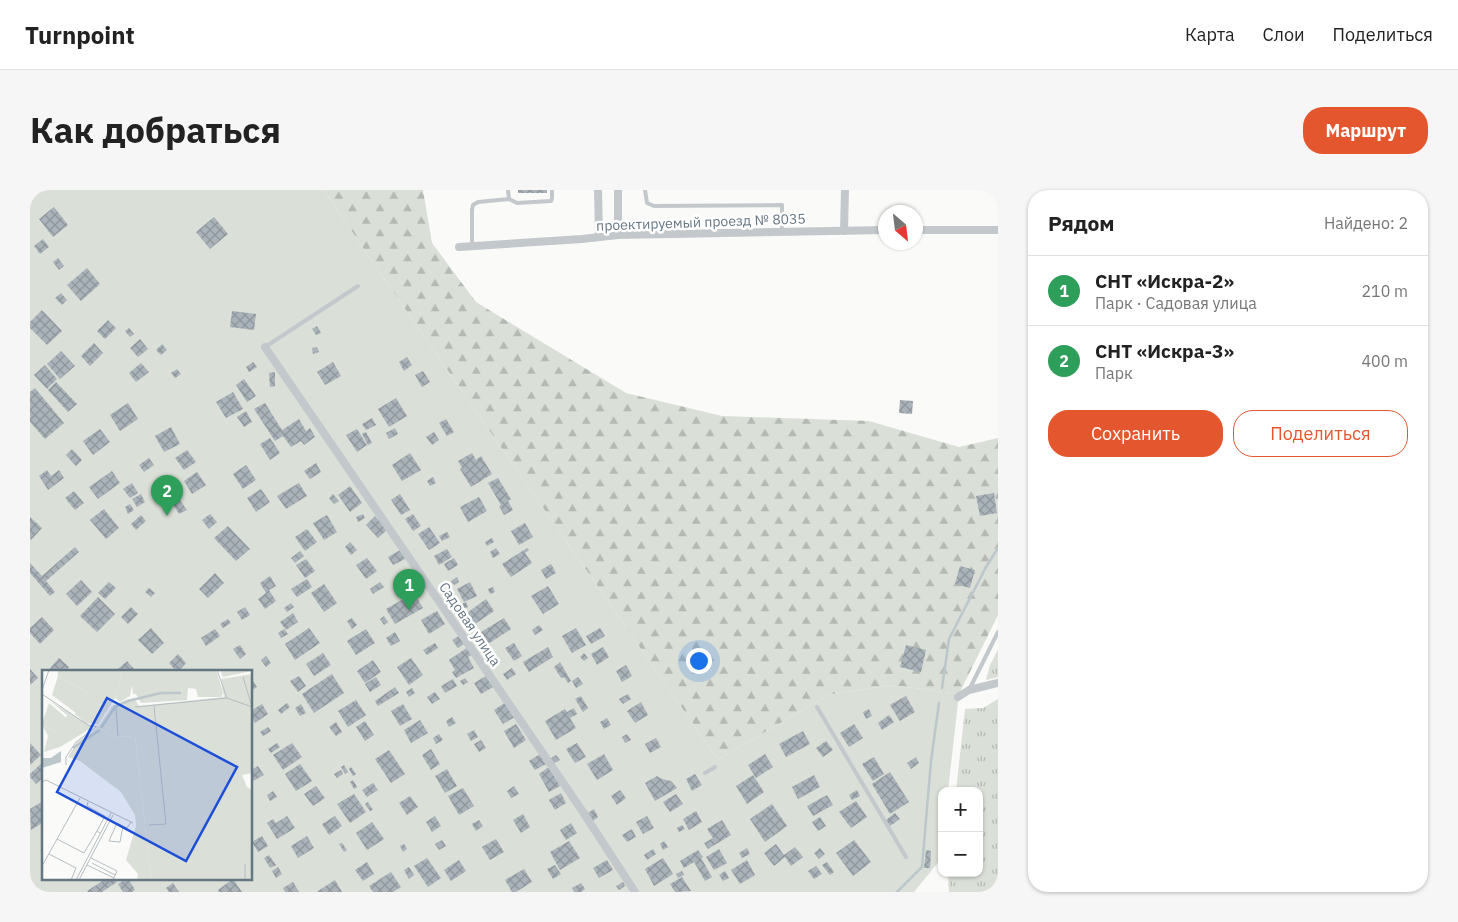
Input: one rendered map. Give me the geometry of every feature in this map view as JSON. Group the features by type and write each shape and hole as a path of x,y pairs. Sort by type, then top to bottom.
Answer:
{"street":[{"path":"598,190 599,236"},
{"path":"618,190 618,235"},
{"path":"844,230 845,190"},
{"name":"проектируемый проезд № 8035","path":"459,248 618,235 878,230"},
{"path":"923,230 998,230"},
{"name":"Садовая улица","path":"265,347 581,809 635,892"},
{"path":"958,697 969,690 998,683"}],"lane":[{"path":"508,190 509,199"},
{"path":"472,247 471,218 473,206 478,202 509,199 517,203 551,201 552,190"},
{"path":"645,190 647,202 654,206 782,206 782,232"},
{"path":"265,347 358,286"},
{"path":"969,690 998,632"},
{"path":"817,707 906,857"},
{"path":"705,773 715,767"}],"green space":[{"path":"30,190 324,190 718,760 828,695 891,685 959,694 948,787 938,787 938,862 914,892 30,892"},
{"path":"324,190 423,190 432,243 476,302 626,393 722,416 869,421 959,447 998,438 998,615 959,694 891,685 828,695 718,760"},
{"path":"998,650 998,677 986,680 990,665"},
{"path":"998,699 998,892 949,892 948,877 983,877 983,787 956,787 965,709 983,708"}],"building":[{"path":"518,190 547,190 547,193 518,193"},
{"path":"54,207 68,225 53,237 39,219"},
{"path":"214,217 228,234 210,249 196,232"},
{"path":"43,239 49,247 40,254 34,246"},
{"path":"58,258 64,266 59,270 53,262"},
{"path":"87,268 100,284 81,301 67,285"},
{"path":"61,293 67,300 62,305 55,298"},
{"path":"42,310 62,331 47,345 30,328 30,322"},
{"path":"232,311 256,314 254,330 230,327"},
{"path":"108,320 116,328 105,339 97,331"},
{"path":"317,326 321,333 316,335 312,329"},
{"path":"129,328 134,334 130,337 125,331"},
{"path":"140,339 148,349 138,357 130,348"},
{"path":"94,343 103,353 90,366 81,356"},
{"path":"162,344 167,350 161,355 156,350"},
{"path":"317,347 319,352 313,354 312,348"},
{"path":"61,351 75,366 60,379 47,364"},
{"path":"407,357 412,365 404,371 399,362"},
{"path":"253,362 257,367 249,372 246,367"},
{"path":"333,362 341,376 325,385 317,372"},
{"path":"141,363 149,372 136,382 129,373"},
{"path":"45,365 57,379 47,389 34,375"},
{"path":"177,369 181,374 175,378 171,373"},
{"path":"423,371 430,382 422,387 415,375"},
{"path":"275,372 275,386 270,387 269,373"},
{"path":"244,379 256,396 247,402 236,385"},
{"path":"56,382 77,404 68,412 48,390"},
{"path":"35,388 64,423 45,439 30,422 30,392"},
{"path":"233,392 243,409 226,418 216,402"},
{"path":"396,398 407,416 389,427 378,409"},
{"path":"900,400 913,401 912,414 899,413"},
{"path":"128,403 138,419 120,431 110,415"},
{"path":"265,403 282,430 299,419 306,431 310,428 315,437 304,445 301,441 291,447 283,436 275,441 254,409"},
{"path":"246,411 252,422 244,427 237,417"},
{"path":"372,418 376,425 366,430 362,424"},
{"path":"446,419 454,432 447,436 439,423"},
{"path":"171,427 180,444 164,452 155,436"},
{"path":"395,428 398,434 389,439 386,433"},
{"path":"100,429 110,442 93,455 83,441"},
{"path":"357,429 367,445 357,452 346,435"},
{"path":"366,432 372,443 368,445 362,434"},
{"path":"434,432 439,440 432,445 426,437"},
{"path":"270,438 280,453 270,460 260,444"},
{"path":"72,449 82,460 76,466 66,455"},
{"path":"187,450 196,462 184,470 175,458"},
{"path":"410,453 421,470 402,481 392,465"},
{"path":"472,453 476,460 481,456 492,474 471,487 460,469 462,468 458,461"},
{"path":"149,458 154,465 144,472 139,465"},
{"path":"316,463 321,472 310,479 304,471"},
{"path":"246,465 256,480 243,489 233,474"},
{"path":"47,470 51,476 59,470 64,478 48,490 39,476"},
{"path":"112,471 120,483 98,499 89,487"},
{"path":"197,472 206,485 192,494 184,481"},
{"path":"433,477 436,483 430,486 427,481"},
{"path":"498,478 511,499 508,501 513,510 504,515 499,506 501,505 488,483"},
{"path":"132,483 138,493 130,498 123,489"},
{"path":"299,483 307,496 286,509 277,496"},
{"path":"350,486 362,503 350,512 338,495"},
{"path":"261,489 270,502 256,512 247,498"},
{"path":"74,491 84,503 75,510 65,498"},
{"path":"994,493 997,513 980,516 976,496"},
{"path":"141,494 145,502 137,507 132,499"},
{"path":"333,494 339,501 334,504 329,498"},
{"path":"400,494 410,510 401,515 391,500"},
{"path":"479,497 487,511 468,522 460,507"},
{"path":"180,500 187,510 179,514 173,505"},
{"path":"130,504 134,510 128,514 125,507"},
{"path":"104,509 119,528 106,539 90,520"},
{"path":"210,514 217,522 209,529 202,520"},
{"path":"363,514 365,518 358,522 356,517"},
{"path":"413,514 421,526 413,531 405,519"},
{"path":"141,515 146,521 136,530 131,524"},
{"path":"327,515 337,532 324,540 313,523"},
{"path":"375,516 387,530 378,538 366,525"},
{"path":"30,517 42,528 31,540 30,538"},
{"path":"525,523 533,537 519,545 511,531"},
{"path":"228,526 250,549 236,561 214,538"},
{"path":"429,527 440,543 429,550 418,534"},
{"path":"307,529 317,542 305,551 295,537"},
{"path":"447,532 450,537 442,541 439,536"},
{"path":"492,538 494,542 487,546 485,542"},
{"path":"350,542 357,550 351,555 345,547"},
{"path":"75,547 79,552 46,581 55,592 50,596 30,573 30,563 42,576"},
{"path":"496,548 500,554 493,558 490,552"},
{"path":"527,548 529,550 525,553 532,563 511,577 502,564"},
{"path":"402,549 407,558 393,565 388,557"},
{"path":"447,549 452,557 439,565 434,556"},
{"path":"300,551 304,556 295,563 291,558"},
{"path":"367,558 377,571 366,579 356,565"},
{"path":"454,558 458,565 448,571 444,564"},
{"path":"306,559 315,571 305,578 296,565"},
{"path":"551,564 556,573 546,579 541,570"},
{"path":"960,566 975,570 970,588 955,584"},
{"path":"215,573 224,583 208,598 199,589"},
{"path":"270,576 276,586 269,590 276,601 265,609 258,599 266,593 260,583"},
{"path":"457,577 459,582 454,585 451,581"},
{"path":"307,579 312,587 297,597 291,589"},
{"path":"81,580 92,592 77,606 66,594"},
{"path":"109,582 116,588 105,599 98,593"},
{"path":"380,582 384,587 373,594 370,589"},
{"path":"470,582 477,596 464,602 457,589"},
{"path":"324,584 337,603 324,612 311,593"},
{"path":"548,586 559,604 543,614 531,596"},
{"path":"493,587 495,592 490,594 488,589"},
{"path":"149,588 155,593 151,597 145,592"},
{"path":"414,593 423,608 395,624 386,609"},
{"path":"98,597 115,614 97,632 80,616"},
{"path":"486,599 494,611 475,624 467,613"},
{"path":"466,602 468,607 462,610 460,605"},
{"path":"291,603 294,607 287,612 284,608"},
{"path":"131,607 138,614 128,624 121,617"},
{"path":"245,607 250,615 242,620 237,612"},
{"path":"437,611 445,624 429,634 421,620"},
{"path":"293,613 298,622 286,630 280,622"},
{"path":"384,616 388,622 384,625 380,619"},
{"path":"42,617 54,630 40,644 30,633 30,628"},
{"path":"352,618 357,625 352,629 347,621"},
{"path":"504,618 511,629 488,644 481,632"},
{"path":"228,619 231,623 223,628 220,624"},
{"path":"539,625 543,630 535,635 532,630"},
{"path":"151,628 164,643 152,654 138,640"},
{"path":"309,628 320,643 295,660 285,644"},
{"path":"576,628 586,645 572,653 562,636"},
{"path":"600,628 605,636 591,644 586,636"},
{"path":"215,629 220,636 206,646 201,638"},
{"path":"284,629 288,634 281,638 278,633"},
{"path":"366,629 375,643 356,655 347,641"},
{"path":"395,632 400,641 391,646 386,638"},
{"path":"459,636 464,644 458,648 452,640"},
{"path":"435,643 438,648 427,655 423,650"},
{"path":"514,643 522,656 514,661 505,648"},
{"path":"240,645 246,654 240,659 233,649"},
{"path":"906,645 926,650 921,672 900,667"},
{"path":"468,647 472,655 468,657 474,668 456,678 452,672 455,670 449,660"},
{"path":"548,647 553,657 529,672 523,662"},
{"path":"603,647 609,657 597,665 591,654"},
{"path":"323,653 331,665 314,676 306,664"},
{"path":"584,653 588,658 584,661 580,657"},
{"path":"178,654 186,663 180,670 175,670 169,663"},
{"path":"266,656 271,663 266,667 261,660"},
{"path":"59,658 69,667 67,670 52,670 50,668"},
{"path":"411,658 423,675 409,685 397,667"},
{"path":"373,660 381,672 365,683 357,671"},
{"path":"127,661 135,670 119,670"},
{"path":"560,662 571,681 568,683 564,677 561,678 554,667"},
{"path":"626,665 632,676 622,682 616,671"},
{"path":"512,668 516,674 507,680 503,674"},
{"path":"30,669 38,678 30,685"},
{"path":"332,674 344,693 314,713 302,694"},
{"path":"299,676 306,686 298,692 290,681"},
{"path":"486,676 493,687 481,694 474,683"},
{"path":"376,677 381,685 370,692 365,684"},
{"path":"578,677 583,684 576,688 572,681"},
{"path":"465,678 468,682 463,685 460,681"},
{"path":"453,679 457,686 445,693 441,686"},
{"path":"252,680 257,687 252,690"},
{"path":"395,687 399,693 378,706 375,701"},
{"path":"412,688 415,693 409,697 406,692"},
{"path":"435,692 440,699 432,704 427,697"},
{"path":"628,694 631,699 623,704 619,699"},
{"path":"581,696 588,708 583,712 575,699"},
{"path":"906,696 915,712 900,721 890,705"},
{"path":"356,700 366,715 348,727 338,711"},
{"path":"506,702 515,717 503,724 494,710"},
{"path":"641,702 648,715 635,723 627,711"},
{"path":"287,703 290,707 281,714 278,710"},
{"path":"262,704 268,714 255,723 252,719 252,710"},
{"path":"301,704 306,713 300,716 295,708"},
{"path":"403,704 412,719 400,726 391,711"},
{"path":"574,708 577,714 570,718 576,728 556,740 545,721 565,709 567,712"},
{"path":"869,709 872,716 866,719 863,712"},
{"path":"889,715 894,722 882,730 878,723"},
{"path":"452,717 456,723 449,727 446,721"},
{"path":"607,718 611,725 604,729 600,722"},
{"path":"420,720 428,733 411,743 404,730"},
{"path":"365,721 374,735 365,741 356,727"},
{"path":"336,722 342,732 336,736 329,727"},
{"path":"516,724 526,740 514,748 504,731"},
{"path":"854,724 863,738 849,747 840,733"},
{"path":"268,727 271,731 263,736 260,732"},
{"path":"474,730 478,737 471,741 467,734"},
{"path":"803,731 810,744 786,757 779,744"},
{"path":"439,734 443,740 436,744 433,738"},
{"path":"627,734 631,740 625,743 622,737"},
{"path":"656,738 661,747 650,753 645,744"},
{"path":"481,740 486,748 479,752 474,744"},
{"path":"826,741 833,750 823,757 816,748"},
{"path":"30,743 41,755 30,765"},
{"path":"277,743 280,747 271,753 268,749"},
{"path":"292,743 302,757 283,770 273,755"},
{"path":"577,743 586,757 575,763 566,749"},
{"path":"431,749 440,764 431,770 422,755"},
{"path":"389,750 405,774 391,783 375,759"},
{"path":"540,754 546,764 535,770 529,761"},
{"path":"604,754 613,770 597,780 587,764"},
{"path":"765,754 773,767 756,778 748,765"},
{"path":"556,755 560,760 553,764 550,759"},
{"path":"874,757 884,774 873,781 862,764"},
{"path":"916,757 919,763 911,769 907,763"},
{"path":"42,763 42,779 36,784 30,777 30,774"},
{"path":"300,764 312,781 296,791 285,774"},
{"path":"344,765 348,772 345,774 341,767"},
{"path":"258,766 264,775 253,781 252,769"},
{"path":"351,767 356,774 353,776 349,769"},
{"path":"549,767 560,786 549,792 539,774"},
{"path":"447,769 457,786 445,793 435,776"},
{"path":"341,770 343,774 337,778 334,774"},
{"path":"890,772 909,802 890,814 872,784"},
{"path":"695,774 702,785 692,791 686,779"},
{"path":"753,775 764,792 747,804 736,786"},
{"path":"814,775 820,787 798,799 792,787"},
{"path":"657,776 671,781 677,788 655,801 645,783"},
{"path":"353,780 357,787 354,789 350,782"},
{"path":"373,783 378,790 367,797 362,790"},
{"path":"316,786 325,798 313,806 304,794"},
{"path":"514,786 519,794 511,798 507,791"},
{"path":"463,788 474,806 459,815 448,796"},
{"path":"620,790 626,798 617,805 611,796"},
{"path":"857,790 860,796 852,800 849,795"},
{"path":"273,791 277,797 270,801 267,795"},
{"path":"561,793 566,803 555,810 549,800"},
{"path":"354,794 366,812 350,823 337,804"},
{"path":"676,794 683,804 670,812 663,802"},
{"path":"827,795 833,805 813,816 807,806"},
{"path":"410,796 418,807 407,815 399,803"},
{"path":"856,801 867,817 851,828 839,812"},
{"path":"42,802 42,823 31,830 30,809"},
{"path":"368,802 373,810 370,811 365,804"},
{"path":"772,804 787,826 765,842 750,819"},
{"path":"594,809 598,817 593,821 588,813"},
{"path":"696,811 702,822 689,830 683,819"},
{"path":"895,813 900,819 890,826 886,820"},
{"path":"523,814 530,827 521,833 513,820"},
{"path":"287,816 295,828 277,839 267,823 273,819 276,823"},
{"path":"335,816 342,826 329,835 322,824"},
{"path":"435,816 441,826 432,832 426,822"},
{"path":"647,816 654,828 643,834 636,822"},
{"path":"820,817 826,826 818,831 812,822"},
{"path":"479,820 483,826 476,831 472,824"},
{"path":"722,820 731,835 708,849 704,843 713,838 707,829"},
{"path":"372,822 384,839 367,850 356,833"},
{"path":"571,823 577,833 566,840 560,830"},
{"path":"682,825 685,829 679,832 677,828"},
{"path":"632,829 636,837 627,842 622,835"},
{"path":"262,836 268,846 258,852 252,842"},
{"path":"307,836 314,848 298,858 291,846"},
{"path":"496,839 504,852 490,860 482,847"},
{"path":"442,840 446,846 439,850 435,844"},
{"path":"854,840 871,862 853,876 836,853"},
{"path":"569,841 580,858 560,870 550,852"},
{"path":"664,841 668,847 663,850 660,844"},
{"path":"342,843 347,850 344,852 339,844"},
{"path":"404,844 407,849 403,852 400,846"},
{"path":"776,844 784,855 795,847 803,857 791,866 785,857 774,866 764,853"},
{"path":"747,848 750,854 742,858 739,853"},
{"path":"820,848 825,854 819,859 814,853"},
{"path":"653,849 656,854 647,860 644,855"},
{"path":"719,849 727,863 714,870 706,857"},
{"path":"698,850 712,877 705,881 694,862 684,868 680,861"},
{"path":"926,850 931,851 930,868 924,868"},
{"path":"269,855 276,865 270,868 264,858"},
{"path":"427,858 441,878 428,887 414,866"},
{"path":"663,858 673,874 654,886 645,869"},
{"path":"459,860 466,871 451,881 444,870"},
{"path":"607,860 613,870 599,878 593,868"},
{"path":"747,860 755,875 740,884 731,870"},
{"path":"367,862 374,874 363,881 355,870"},
{"path":"827,862 834,872 830,875 822,865"},
{"path":"555,865 561,874 553,879 547,869"},
{"path":"816,866 822,874 814,879 808,871"},
{"path":"278,867 282,874 276,878 272,871"},
{"path":"409,867 414,875 409,879 404,870"},
{"path":"524,869 532,882 516,892 512,892 505,880"},
{"path":"682,871 684,875 678,878 676,874"},
{"path":"725,871 729,878 723,881 719,875"},
{"path":"391,872 401,887 393,892 373,892 369,886"},
{"path":"682,877 691,891 675,892 670,884"},
{"path":"104,880 116,880 117,882 102,892 87,891"},
{"path":"125,880 129,880 135,890 123,892 118,884"},
{"path":"234,880 242,892 219,892 218,890"},
{"path":"335,880 342,892 318,892 318,891"},
{"path":"293,882 299,892 285,892 283,888"},
{"path":"623,882 625,886 619,890 616,886"},
{"path":"173,883 179,892 169,892 166,888"},
{"path":"581,883 585,889 581,892 574,892 572,888"}],"waterway":[{"path":"942,688 949,639 986,567 998,548"},
{"path":"897,892 922,867 931,761 939,703"}],"place":[{"name":"СНТ «Искра-3»","path":"167,516"},
{"name":"СНТ «Искра-2»","path":"409,610"}]}
